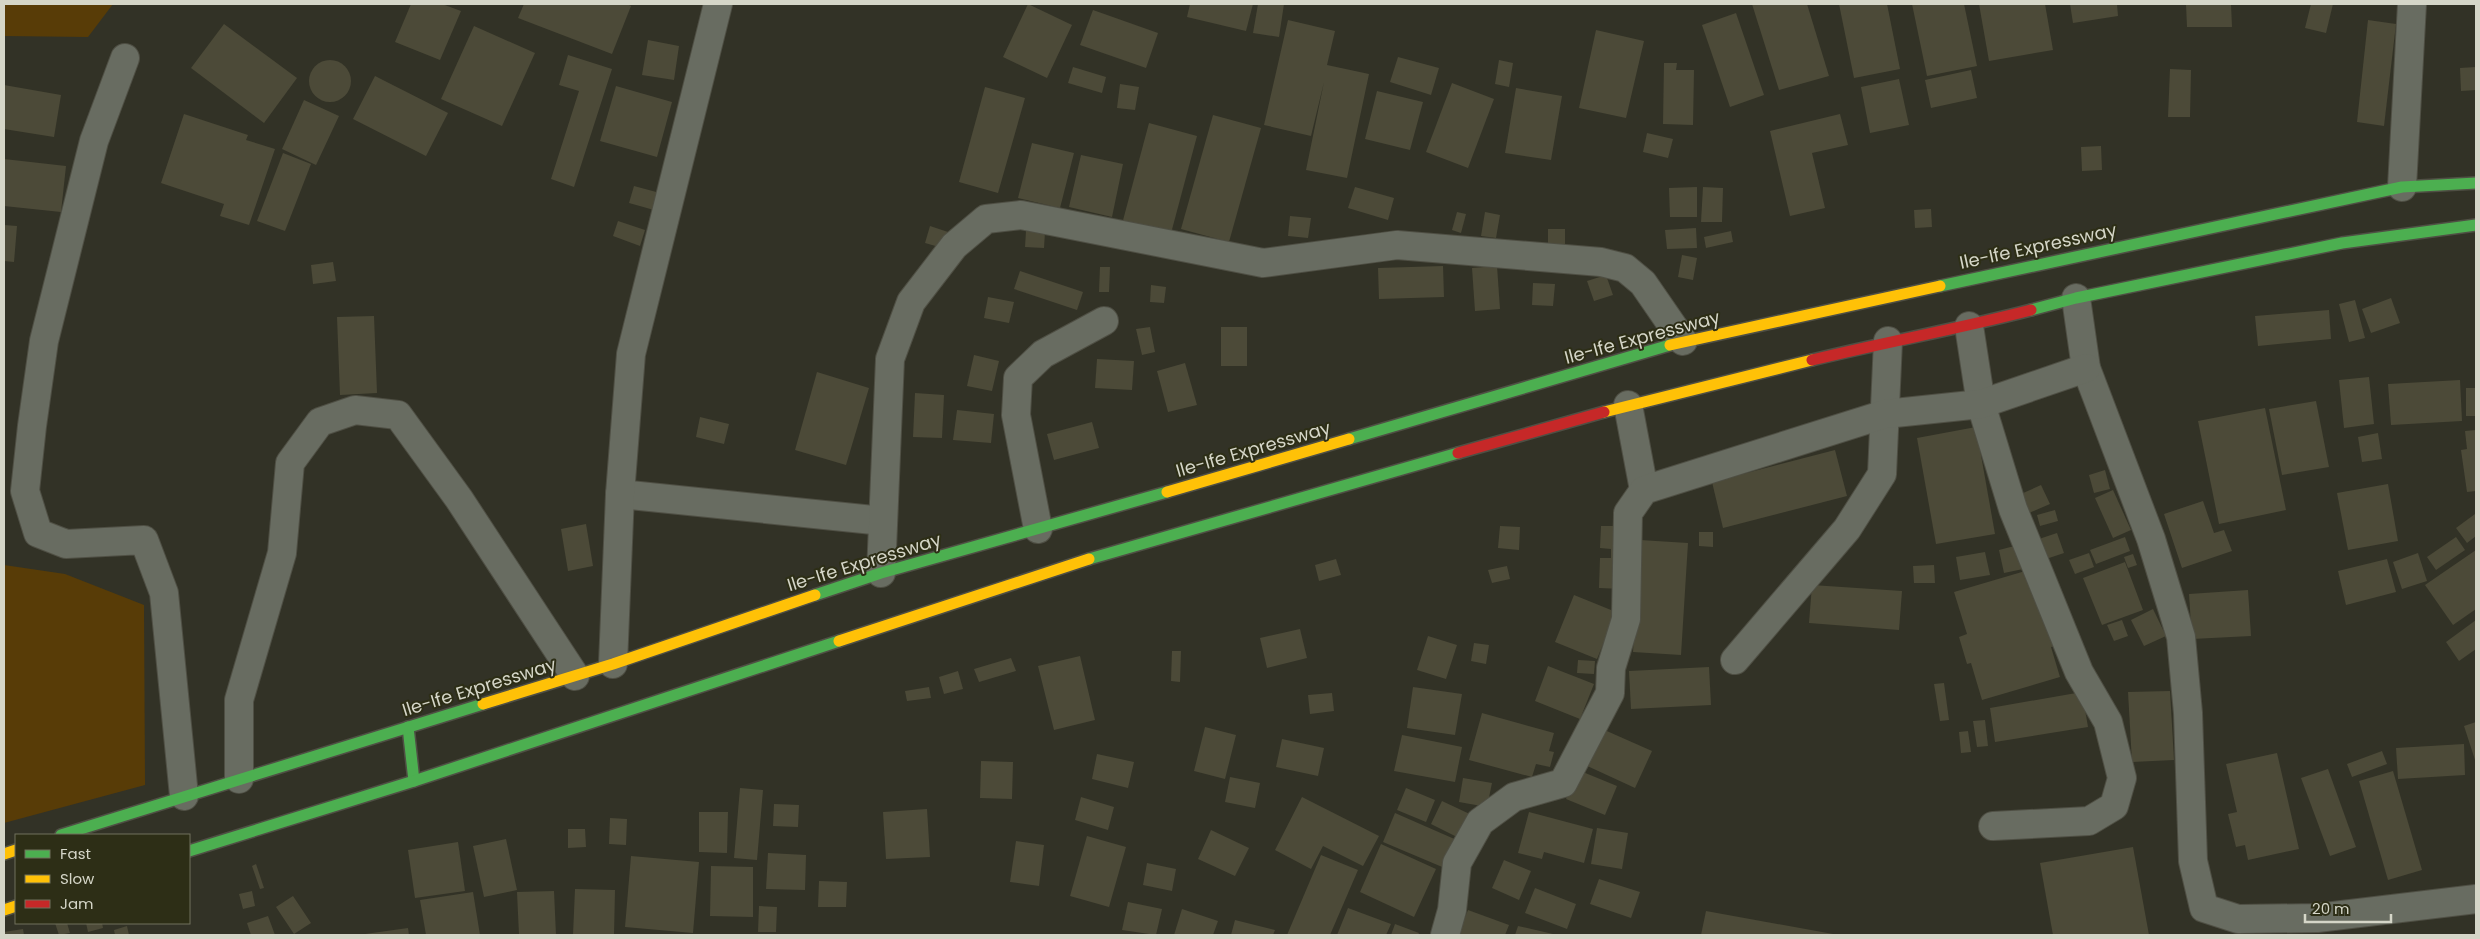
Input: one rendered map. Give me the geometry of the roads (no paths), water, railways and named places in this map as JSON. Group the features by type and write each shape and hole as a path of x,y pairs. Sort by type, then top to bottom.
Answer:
{"main road":[{"name":"Ile-Ife Expressway","path":"64,834 613,664 881,573 1684,341 2402,187 2476,183"},
{"path":"190,851 414,780 1127,546 1628,405 1888,341 1969,326 2076,298 2342,243 2476,225"},
{"path":"408,727 414,780"}],"street":[{"path":"613,664 620,494 631,354 718,4"},
{"path":"2402,187 2412,4"},
{"path":"125,58 94,141 44,341 25,491 38,533 66,544 144,540 164,593 184,796"},
{"path":"881,573 890,358 912,302 954,246 986,219 1021,215 1263,263 1397,245 1601,262 1626,268 1643,283 1684,341"},
{"path":"2076,298 2086,368 2151,539 2181,637 2188,713 2193,861 2204,908 2238,919 2317,918 2476,899"},
{"path":"1038,529 1016,415 1018,378 1043,354 1104,321"},
{"path":"1969,326 1981,404 2013,509 2078,672 2108,722 2122,778 2114,806 2089,820 1993,826"},
{"path":"1735,660 1846,529 1882,474 1888,341"},
{"path":"1445,935 1452,910 1457,863 1480,822 1514,797 1563,783 1610,693 1611,668 1626,619 1628,513 1644,490 1885,414 1981,404 2086,368"},
{"path":"1628,405 1644,490"},
{"path":"239,779 239,700 282,553 290,463 320,422 355,410 398,415 454,491 575,676"},
{"path":"620,494 883,521"}]}
